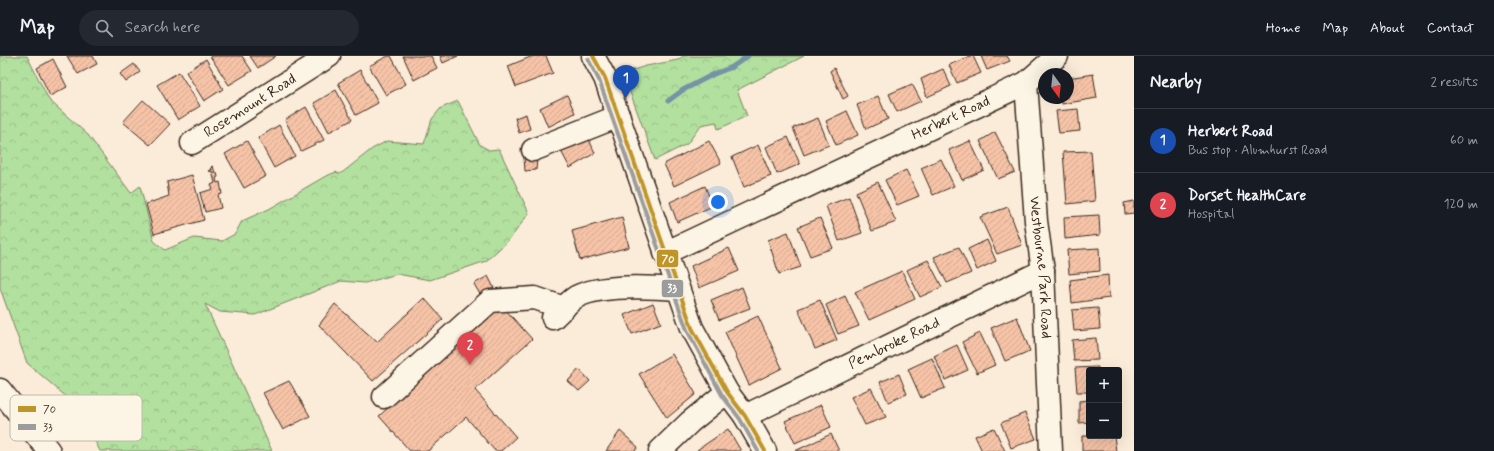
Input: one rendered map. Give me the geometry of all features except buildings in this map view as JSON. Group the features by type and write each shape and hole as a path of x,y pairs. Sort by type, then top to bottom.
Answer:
{"street":[{"name":"Rosemount Road","path":"192,143 329,56"},
{"path":"592,56 605,78 692,328 727,392 745,416 766,451"},
{"name":"Herbert Road","path":"665,253 1026,84 1057,56"},
{"name":"Westbourne Park Road","path":"1026,84 1036,221 1043,271 1051,451"},
{"path":"533,150 618,116"},
{"name":"Pembroke Road","path":"745,416 1043,271"},
{"path":"384,397 490,301 535,298 558,314 576,297 596,290 640,287 678,289"},
{"path":"0,390 10,402"},
{"path":"660,451 690,422 727,392"},
{"path":"41,441 49,451"}],"green space":[{"path":"0,56 27,56 49,100 88,135 131,193 140,186 154,241 165,250 194,238 222,241 235,234 242,221 269,209 324,177 336,172 339,174 343,172 372,149 387,141 424,144 432,119 441,108 458,101 480,145 489,150 499,149 529,213 510,239 486,261 430,280 397,274 365,283 341,281 255,315 220,312 205,304 272,451 100,451 95,441 142,441 142,395 64,395 27,363 0,288"},
{"path":"683,56 804,56 737,90 747,116 718,129 716,122 701,125 687,144 655,160 623,73 646,66 678,60"}],"waterway":[{"path":"668,101 683,90 714,74 732,67 748,56"}],"transit line":[{"name":"70","path":"593,56 605,78 692,328 727,392 745,416 765,451"},
{"name":"33","path":"588,59 599,80 687,330 722,395 740,419 758,451"}],"place":[{"name":"Herbert Road","path":"626,98"},
{"name":"Dorset HealthCare","path":"470,365"}]}
